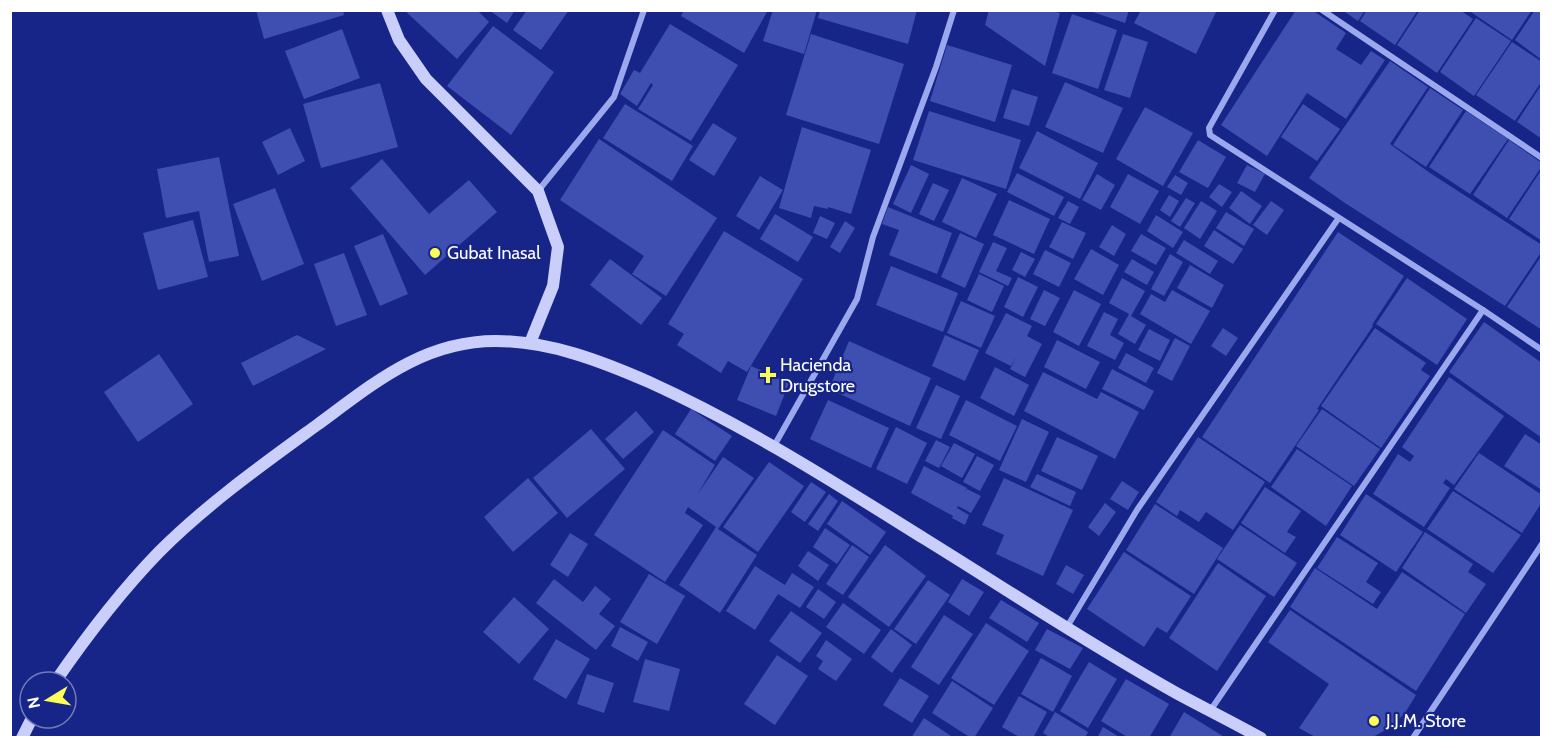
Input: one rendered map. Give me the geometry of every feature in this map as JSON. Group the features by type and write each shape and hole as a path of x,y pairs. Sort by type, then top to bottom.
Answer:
{"street":[{"path":"387,10 399,40 426,79 538,191 558,247 553,286 530,343"},
{"path":"538,191 614,97 644,10"},
{"path":"774,446 857,299 873,237 936,67 954,10"},
{"path":"1275,10 1209,128 1208,132 1212,139 1484,310 1542,350"},
{"path":"1322,10 1542,158"},
{"path":"1067,627 1137,510 1338,219"},
{"path":"1210,711 1484,310"},
{"path":"63,670 79,647 158,553 253,471 381,378 410,360 457,345 495,341 530,343 603,362 685,399 774,446 1176,693 1262,738"},
{"path":"1413,738 1542,544"}],"building":[{"path":"256,10 343,10 344,15 264,39"},
{"path":"404,10 477,10 489,22 457,59"},
{"path":"489,10 515,10 507,23"},
{"path":"527,10 569,10 541,50 513,30"},
{"path":"684,10 768,10 744,53 681,16"},
{"path":"773,10 817,10 804,54 763,41"},
{"path":"820,10 917,10 908,44 818,18"},
{"path":"989,10 1050,10 1060,13 1045,66 985,25"},
{"path":"1087,10 1129,10 1125,23"},
{"path":"1141,10 1213,10 1216,12 1196,54 1134,23"},
{"path":"1296,10 1312,10 1346,33 1336,49 1361,65 1371,51 1385,60 1346,119 1307,93 1267,156 1221,125"},
{"path":"1342,10 1365,10 1358,21"},
{"path":"1367,10 1418,10 1395,45 1360,21"},
{"path":"1420,10 1460,10 1473,19 1437,73 1397,45"},
{"path":"1468,10 1532,10 1512,40"},
{"path":"1535,10 1542,10 1542,60 1515,40"},
{"path":"1072,14 1117,30 1098,89 1052,73"},
{"path":"1476,18 1511,41 1474,96 1440,72"},
{"path":"670,24 738,65 691,141 638,109 653,85 651,83 637,106 620,94 634,70 640,73"},
{"path":"493,26 554,72 511,135 447,86"},
{"path":"342,29 360,78 304,99 285,51"},
{"path":"811,34 904,64 879,144 786,115"},
{"path":"1123,34 1148,42 1130,98 1104,90"},
{"path":"1512,42 1542,62 1542,81 1515,121 1476,95"},
{"path":"947,45 1012,65 995,122 930,101"},
{"path":"1390,61 1428,87 1390,144 1430,173 1542,245 1542,251 1505,306 1309,178"},
{"path":"1065,82 1123,108 1103,153 1045,127"},
{"path":"380,83 398,147 321,168 303,104"},
{"path":"1542,84 1542,139 1517,122"},
{"path":"1430,88 1463,110 1426,167 1393,145"},
{"path":"1012,89 1038,97 1029,126 1003,118"},
{"path":"625,104 693,146 672,181 603,138"},
{"path":"1303,104 1340,129 1317,161 1281,137"},
{"path":"1145,107 1193,133 1163,186 1116,159"},
{"path":"929,111 1021,140 1006,189 913,160"},
{"path":"1466,111 1508,139 1470,194 1429,167"},
{"path":"713,123 737,138 714,176 689,160"},
{"path":"802,127 871,150 851,214 828,207 828,209 814,206 811,218 779,208"},
{"path":"290,128 305,161 278,175 262,142"},
{"path":"1037,131 1098,163 1080,199 1019,168"},
{"path":"599,139 717,218 666,296 632,274 644,256 560,200"},
{"path":"1198,140 1226,157 1208,188 1179,172"},
{"path":"1509,140 1542,163 1542,166 1507,218 1473,195"},
{"path":"219,157 239,256 209,262 199,211 166,218 157,169"},
{"path":"382,159 429,214 469,180 497,212 425,275 350,188"},
{"path":"911,165 929,174 911,213 893,204"},
{"path":"1247,165 1265,174 1255,192 1237,183"},
{"path":"1542,169 1542,241 1509,219"},
{"path":"1017,173 1064,197 1054,216 1007,192"},
{"path":"1097,174 1115,185 1101,210 1082,200"},
{"path":"1128,174 1159,191 1140,224 1110,207"},
{"path":"1175,175 1188,183 1181,195 1167,187"},
{"path":"760,176 783,190 759,230 736,216"},
{"path":"962,178 997,194 976,238 942,222"},
{"path":"933,183 949,190 934,221 919,214"},
{"path":"1219,184 1232,192 1222,207 1209,197"},
{"path":"275,188 304,264 262,281 233,204"},
{"path":"1241,191 1262,206 1250,224 1229,208"},
{"path":"1169,195 1179,201 1170,217 1160,210"},
{"path":"1186,198 1195,203 1180,227 1171,221"},
{"path":"1009,200 1050,219 1034,254 993,235"},
{"path":"1068,201 1079,207 1070,224 1058,218"},
{"path":"1201,201 1217,211 1200,239 1184,228"},
{"path":"1271,201 1284,210 1267,235 1253,225"},
{"path":"888,207 952,233 937,274 889,255 899,230 882,224"},
{"path":"1226,212 1254,229 1244,246 1216,228"},
{"path":"775,214 813,237 798,262 760,239"},
{"path":"1156,215 1183,232 1173,248 1147,231"},
{"path":"820,216 835,223 827,239 813,233"},
{"path":"193,220 208,277 158,290 143,233"},
{"path":"845,221 855,228 840,253 830,247"},
{"path":"1062,222 1086,233 1073,259 1049,247"},
{"path":"1112,225 1126,234 1114,256 1099,247"},
{"path":"1214,230 1243,249 1233,264 1204,246"},
{"path":"724,231 803,279 747,372 728,361 721,373 677,345 684,334 668,324"},
{"path":"1338,232 1404,276 1270,483 1202,437"},
{"path":"960,233 984,244 965,288 941,277"},
{"path":"383,234 408,294 380,306 354,246"},
{"path":"1141,234 1166,248 1156,265 1131,251"},
{"path":"1184,240 1218,261 1210,274 1176,253"},
{"path":"993,242 1007,248 996,271 1012,278 1008,286 979,272"},
{"path":"1091,249 1119,265 1103,295 1074,279"},
{"path":"1045,250 1071,263 1059,287 1033,274"},
{"path":"1021,252 1035,259 1025,277 1012,270"},
{"path":"344,253 367,315 336,326 314,264"},
{"path":"1170,254 1183,262 1164,296 1151,289"},
{"path":"1542,255 1542,330 1507,307"},
{"path":"610,259 662,298 641,325 590,285"},
{"path":"1132,259 1154,272 1147,285 1124,272"},
{"path":"1190,265 1224,285 1212,308 1177,288"},
{"path":"891,266 958,293 943,332 876,305"},
{"path":"979,274 1004,286 992,312 967,300"},
{"path":"1018,277 1038,287 1023,317 1004,307"},
{"path":"1122,278 1145,291 1131,316 1146,325 1135,344 1118,334 1129,314 1109,303"},
{"path":"1407,278 1467,319 1437,365 1376,324"},
{"path":"1044,290 1060,298 1045,326 1030,319"},
{"path":"1074,290 1101,304 1079,346 1053,332"},
{"path":"1172,290 1210,311 1191,344 1140,314 1151,294 1165,302"},
{"path":"961,301 995,316 981,348 947,333"},
{"path":"1104,312 1118,319 1110,335 1124,343 1115,360 1087,346"},
{"path":"1006,313 1032,326 1027,336 1042,344 1025,377 1010,369 1017,356 1011,366 985,353"},
{"path":"1484,322 1542,363 1542,438 1449,372"},
{"path":"1223,328 1238,338 1226,356 1211,346"},
{"path":"1375,328 1426,363 1421,370 1430,376 1381,448 1321,406"},
{"path":"1149,329 1170,340 1160,361 1138,350"},
{"path":"297,335 326,349 253,386 241,363"},
{"path":"945,335 979,350 965,381 932,366"},
{"path":"1175,338 1190,346 1172,381 1157,373"},
{"path":"1057,340 1100,362 1086,389 1044,367"},
{"path":"849,341 931,378 910,426 829,389"},
{"path":"1126,353 1154,368 1146,383 1118,368"},
{"path":"159,354 193,404 138,442 104,392"},
{"path":"751,366 789,383 776,416 737,400"},
{"path":"995,367 1029,385 1014,416 980,398"},
{"path":"1112,369 1154,391 1144,410 1102,389"},
{"path":"1043,372 1097,399 1101,392 1139,412 1115,459 1024,411"},
{"path":"1449,377 1504,416 1454,485 1446,479 1443,483 1450,488 1424,527 1373,494 1398,454 1410,462 1414,456 1402,447"},
{"path":"936,385 960,396 941,439 916,428"},
{"path":"828,400 889,428 871,468 810,439"},
{"path":"966,400 1017,426 1000,461 949,435"},
{"path":"691,409 732,436 715,461 675,434"},
{"path":"1322,409 1380,449 1354,486 1296,446"},
{"path":"636,411 654,432 623,459 605,439"},
{"path":"1022,419 1049,432 1026,482 999,470"},
{"path":"896,427 927,443 907,484 876,469"},
{"path":"591,429 625,469 567,518 533,478"},
{"path":"663,430 715,465 697,495 723,457 754,478 718,529 757,555 720,613 679,585 716,527 688,507 685,513 703,525 665,582 594,535"},
{"path":"1525,434 1542,445 1542,490 1504,466"},
{"path":"1057,437 1098,456 1082,490 1041,471"},
{"path":"1198,437 1265,482 1233,530 1206,512 1199,522 1180,510 1177,516 1156,502"},
{"path":"936,440 950,447 939,468 925,461"},
{"path":"954,443 975,454 962,478 941,466"},
{"path":"1297,449 1352,486 1326,526 1271,487"},
{"path":"1479,453 1542,495 1542,502 1522,533 1454,489"},
{"path":"977,456 994,465 980,491 963,482"},
{"path":"769,462 804,486 758,552 723,527"},
{"path":"924,466 967,488 964,494 967,489 981,496 971,513 958,506 957,508 969,515 965,525 911,493"},
{"path":"1037,474 1076,492 1070,506 1030,487"},
{"path":"528,478 558,513 513,552 484,517"},
{"path":"1004,478 1073,510 1043,576 996,554 1004,535 982,525"},
{"path":"1122,481 1139,492 1128,510 1110,499"},
{"path":"811,482 826,492 805,522 791,512"},
{"path":"1265,487 1301,511 1287,532 1296,537 1285,553 1241,523"},
{"path":"1453,491 1521,535 1493,573 1427,529"},
{"path":"829,494 838,501 818,531 808,524"},
{"path":"1366,494 1423,532 1396,572 1340,535"},
{"path":"842,501 886,532 870,555 827,524"},
{"path":"1105,503 1116,512 1099,536 1088,527"},
{"path":"1155,504 1223,548 1194,594 1126,550"},
{"path":"1240,525 1297,563 1274,597 1217,559"},
{"path":"825,528 850,545 837,564 813,547"},
{"path":"1425,532 1473,564 1468,572 1486,584 1466,613 1402,568"},
{"path":"570,533 588,544 568,577 550,565"},
{"path":"1337,537 1378,563 1366,582 1381,592 1373,604 1317,568"},
{"path":"852,545 869,557 843,595 826,584"},
{"path":"885,545 926,576 889,627 848,597"},
{"path":"808,551 829,565 818,581 798,566"},
{"path":"1124,552 1191,596 1167,633 1157,627 1144,647 1087,609"},
{"path":"1218,563 1266,596 1217,671 1169,638"},
{"path":"1066,565 1084,575 1073,594 1056,584"},
{"path":"755,566 785,585 792,573 814,587 800,608 778,594 755,630 726,611"},
{"path":"1315,568 1377,609 1402,572 1465,614 1416,691 1290,607"},
{"path":"649,574 685,596 657,644 620,622"},
{"path":"554,579 583,602 595,586 611,599 599,614 615,626 596,650 536,603"},
{"path":"962,579 984,592 969,616 948,602"},
{"path":"928,580 950,595 916,644 894,629"},
{"path":"818,589 836,602 824,619 806,607"},
{"path":"514,597 549,629 519,664 483,632"},
{"path":"1001,600 1039,623 1027,642 989,618"},
{"path":"843,603 881,630 864,654 826,627"},
{"path":"1290,610 1416,695 1405,713 1391,727 1371,738 1317,738 1299,728 1329,684 1268,642"},
{"path":"791,611 822,633 800,663 769,641"},
{"path":"944,615 973,634 939,685 911,667"},
{"path":"986,623 1029,651 994,705 951,678"},
{"path":"620,627 648,642 638,661 611,646"},
{"path":"891,629 912,645 892,673 871,657"},
{"path":"1047,629 1083,648 1070,669 1035,650"},
{"path":"556,639 590,659 566,699 533,679"},
{"path":"826,640 852,659 836,681 818,669 823,661 816,656"},
{"path":"777,655 808,676 775,725 744,704"},
{"path":"1041,658 1072,676 1053,712 1021,694"},
{"path":"645,659 680,669 669,711 633,702"},
{"path":"1089,662 1117,679 1088,728 1060,711"},
{"path":"587,674 614,683 604,713 577,704"},
{"path":"900,678 929,696 912,723 883,705"},
{"path":"1126,679 1169,704 1149,738 1129,738 1101,721"},
{"path":"952,681 993,708 974,738 932,713"},
{"path":"1019,696 1047,712 1033,738 1021,738 1002,727"},
{"path":"1055,712 1088,732 1085,738 1051,738 1043,733"},
{"path":"1184,712 1213,730 1226,738 1169,738"},
{"path":"924,718 954,738 911,738"},
{"path":"1103,727 1121,738 1097,738"}],"place":[{"name":"Gubat Inasal","path":"435,253"},
{"name":"Hacienda Drugstore","path":"768,375"},
{"name":"J.J.M. Store","path":"1374,721"}]}
